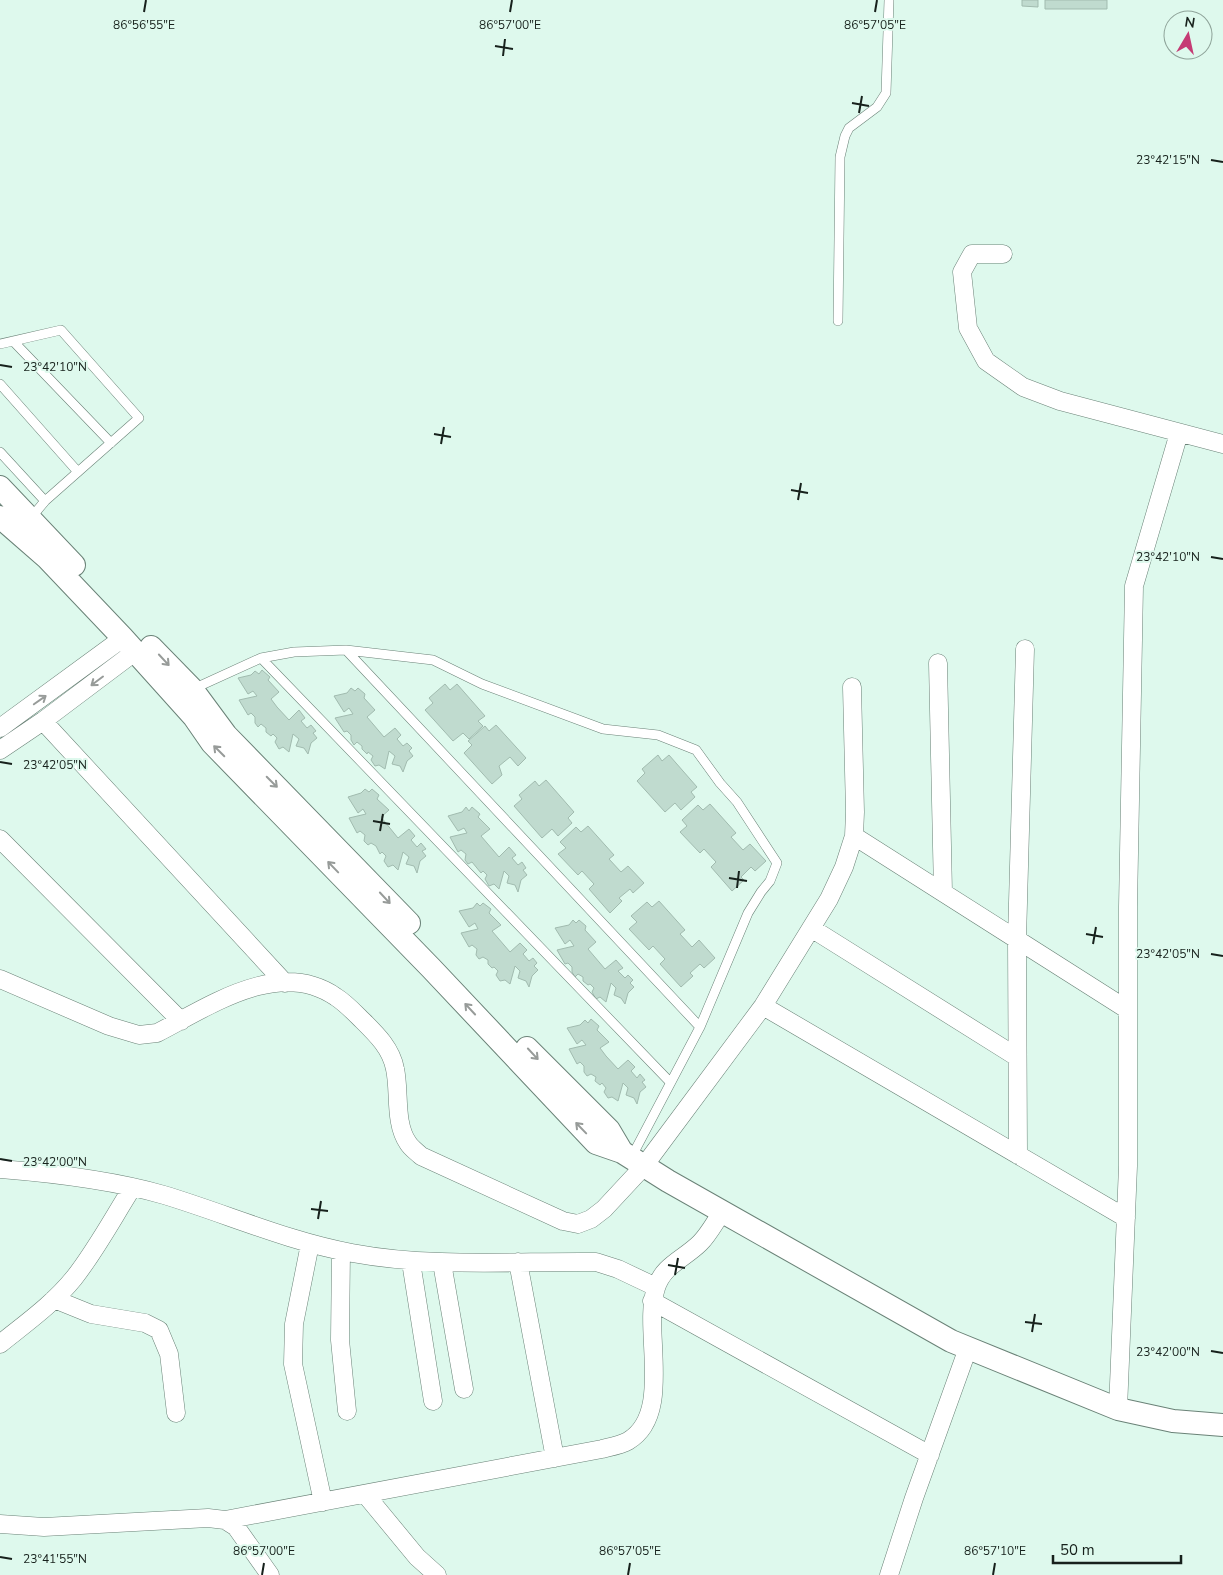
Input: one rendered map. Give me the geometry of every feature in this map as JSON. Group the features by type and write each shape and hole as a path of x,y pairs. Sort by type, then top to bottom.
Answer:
{"street":[{"path":"1003,254 972,254 962,272 968,328 986,361 1023,387 1046,396 1223,444"},
{"path":"1118,1410 1126,1218 1134,586 1180,433"},
{"path":"0,487 47,558 122,637 182,691"},
{"path":"0,517 31,533 182,691 194,717 212,743 431,968 596,1143 632,1158 722,1212 951,1341 1118,1410 1173,1421 1223,1425"},
{"path":"0,750 43,721 122,637"},
{"path":"0,728 122,637"},
{"path":"1018,1155 1017,939 1024,650"},
{"path":"938,663 943,892"},
{"path":"0,979 109,1026 140,1035 156,1033 258,985 285,983 314,986 336,996 375,1033 388,1050 395,1067 402,1130 408,1143 421,1156 563,1222 578,1224 591,1219 604,1209 632,1158 763,1006 833,891 844,867 854,836 852,687"},
{"path":"43,721 285,983"},
{"path":"854,836 1128,1010"},
{"path":"0,839 181,1021"},
{"path":"811,928 1017,1057"},
{"path":"763,1006 1126,1218"},
{"path":"0,1169 30,1172 162,1194 310,1244 411,1262 596,1262 618,1269 654,1294 930,1455"},
{"path":"2,1339 54,1299 73,1278 95,1249 132,1188"},
{"path":"0,1524 44,1527 208,1518 225,1520 602,1449 628,1441 641,1429 649,1410 653,1390 654,1294 669,1265 702,1241 722,1212"},
{"path":"310,1244 294,1324 293,1364 324,1502"},
{"path":"341,1251 340,1340 346,1410"},
{"path":"411,1262 433,1401"},
{"path":"518,1262 555,1458"},
{"path":"442,1263 464,1389"},
{"path":"54,1299 91,1314 145,1323 159,1330 169,1354 176,1413"},
{"path":"889,1575 968,1348"},
{"path":"365,1494 416,1557 437,1575"},
{"path":"225,1520 236,1527 270,1575"}],"lane":[{"path":"838,321 840,157 849,128 877,107 886,93 889,0"},
{"path":"0,344 61,330 139,418 45,501 31,533"},
{"path":"13,341 111,443"},
{"path":"0,384 78,472"},
{"path":"0,452 45,501"},
{"path":"182,691 261,658 294,652 346,650 433,660 482,684 604,730 658,736 696,750 720,783 737,802 777,863 770,881 760,892 748,913 700,1027 632,1158"},
{"path":"346,650 700,1027"},
{"path":"261,658 670,1082"}],"building":[{"path":"1022,0 1038,0 1038,7 1022,6"},
{"path":"1045,0 1107,0 1107,9 1045,9"},
{"path":"262,670 270,677 268,680 279,692 271,699 277,707 289,720 299,710 305,718 301,721 307,728 311,725 316,731 313,733 317,738 311,743 308,754 304,748 296,746 299,739 293,734 289,752 283,747 279,749 275,742 277,738 273,734 271,736 266,732 266,728 261,724 258,727 255,723 255,717 251,713 248,715 239,700 257,696 253,691 248,694 238,678 251,675 255,671 259,674"},
{"path":"445,684 450,690 457,684 485,716 478,721 483,726 469,739 463,733 453,741 425,710 433,703 429,698"},
{"path":"351,688 355,691 358,688 365,694 364,698 375,710 367,717 384,737 395,728 401,735 397,739 403,746 407,743 412,748 409,751 413,756 407,761 403,772 400,766 392,764 395,756 389,751 385,769 379,765 375,766 371,760 373,756 368,752 367,754 357,742 354,745 351,735 347,731 344,732 335,718 353,714 349,708 344,712 334,696 347,693"},
{"path":"496,725 526,758 518,766 510,757 499,766 502,775 492,784 464,753 472,745 468,741 485,726 489,731"},
{"path":"658,755 662,761 669,755 697,787 691,792 695,797 681,810 675,803 665,812 637,781 645,773 642,769"},
{"path":"546,780 574,812 568,818 572,823 558,836 552,829 542,838 514,806 522,799 519,795 535,781 539,786"},
{"path":"365,789 369,792 372,789 379,795 377,799 389,810 381,817 398,838 409,829 415,836 411,840 417,847 421,843 426,849 422,851 426,856 420,861 417,873 414,866 406,864 409,857 403,852 398,870 393,865 388,867 384,861 386,856 382,852 380,854 376,846 371,843 368,845 364,841 365,835 360,831 357,833 349,818 366,814 363,809 358,813 348,797 361,793"},
{"path":"710,804 736,833 731,837 743,850 750,844 766,861 755,871 751,867 741,877 744,880 732,891 711,867 716,862 704,849 700,853 680,832 687,826 682,820 698,805 703,810"},
{"path":"466,807 469,811 472,807 480,814 478,817 490,829 481,836 499,857 509,847 516,855 512,858 518,865 522,862 526,868 523,870 527,875 521,880 518,892 515,885 507,883 509,876 504,871 499,889 494,884 489,886 485,879 487,875 483,871 481,873 472,862 468,864 465,860 466,854 461,850 458,852 450,837 467,833 464,828 458,831 448,816 462,812"},
{"path":"588,826 614,855 609,859 621,872 628,866 644,883 633,893 630,889 619,898 622,901 610,913 589,889 594,884 582,871 578,875 558,854 566,848 560,842 576,827 581,832"},
{"path":"659,901 685,930 680,934 692,947 699,940 715,958 704,968 700,964 690,973 693,976 681,987 660,964 665,959 653,946 649,950 629,929 637,922 631,916 647,902 652,907"},
{"path":"477,903 480,906 483,903 491,909 489,913 501,925 492,931 510,952 520,943 527,950 523,954 529,961 533,958 537,963 534,966 538,970 532,976 529,987 526,981 518,978 520,971 515,966 510,984 505,980 500,981 496,975 498,971 488,964 488,960 483,957 479,959 476,955 477,949 472,945 469,947 461,933 478,929 475,923 469,927 459,911 473,908"},
{"path":"573,920 576,923 579,920 586,926 585,930 596,942 588,949 605,969 616,960 623,968 618,971 625,978 628,975 633,980 630,983 634,987 628,993 625,1004 621,998 614,995 616,988 611,983 606,1002 600,997 596,999 592,992 594,988 583,981 583,977 578,974 575,977 572,967 568,963 565,964 557,950 574,946 570,940 565,944 555,928 569,925"},
{"path":"591,1019 599,1026 597,1030 609,1042 600,1048 606,1056 618,1069 628,1060 635,1067 631,1071 637,1078 640,1074 645,1080 642,1082 646,1087 640,1092 637,1104 634,1098 626,1095 628,1088 623,1083 618,1101 612,1097 608,1098 604,1092 606,1088 602,1083 600,1085 595,1081 596,1077 591,1074 587,1076 584,1072 584,1066 580,1062 577,1064 569,1049 586,1045 582,1040 577,1044 567,1028 580,1025 585,1020 588,1023"}]}
